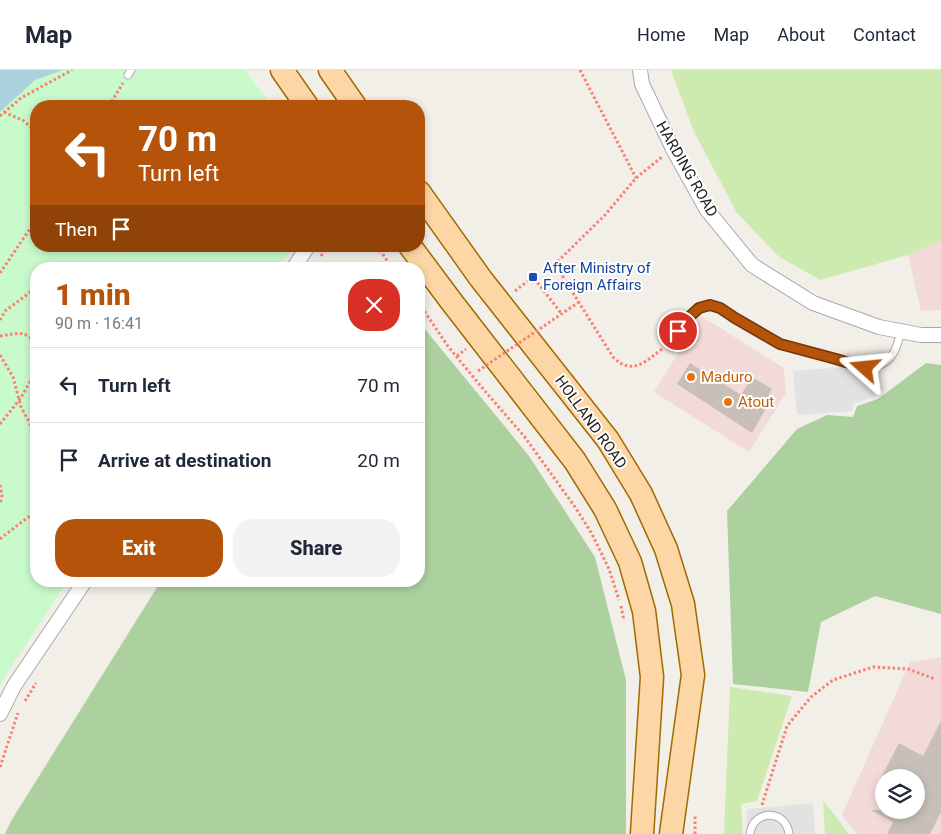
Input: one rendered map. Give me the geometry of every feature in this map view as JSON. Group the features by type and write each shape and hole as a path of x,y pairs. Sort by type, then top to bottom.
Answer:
{"main road":[{"path":"282,70 303,100"},
{"path":"330,70 351,100"},
{"name":"HOLLAND ROAD","path":"425,200 500,302 608,440 641,494 666,549 683,604 693,675 671,834"},
{"path":"425,266 575,461 605,509 630,562 644,611 652,677 642,834"}],"street":[{"name":"HARDING ROAD","path":"640,70 642,84 672,149 707,210 752,265 812,303 879,327 921,335 941,335"},
{"path":"0,714 14,686 81,587"}],"lane":[{"path":"670,344 687,319 699,308 710,305 720,308 780,344 865,368 873,368 889,360 896,351 901,331"},
{"path":"750,834 754,822 761,817 769,815 777,816 784,821 789,834"}],"path":[{"path":"0,116 21,98 72,70"},
{"path":"580,70 636,178"},
{"path":"113,100 130,72"},
{"path":"4,112 24,121 30,126"},
{"path":"670,344 644,364 631,367 624,366 618,362 613,358 556,264 605,215 636,178 672,149"},
{"path":"0,273 30,229"},
{"path":"500,302 533,277 561,314"},
{"path":"0,320 2,311 30,292"},
{"path":"478,370 579,302"},
{"path":"425,312 447,345 524,436 575,507 592,534 609,570 626,629"},
{"path":"0,336 24,333 30,336"},
{"path":"457,356 464,351"},
{"path":"0,355 12,377 21,407 30,424"},
{"path":"0,424 20,399 30,382"},
{"path":"0,485 2,495 0,504"},
{"path":"0,538 30,516"},
{"path":"761,807 787,726 811,697 833,680 873,667 908,669 935,679"},
{"path":"25,701 40,677"},
{"path":"0,767 20,710"}],"shaded area":[{"path":"941,241 941,310 921,311 908,255"},
{"path":"701,316 784,368 786,393 749,452 654,392"},
{"path":"848,367 878,382 878,395 853,404 853,411 797,415 793,371"},
{"path":"941,657 941,834 857,834 842,815 910,662"},
{"path":"813,803 815,834 747,834 747,809"}],"green space":[{"path":"0,70 245,70 268,100 30,100 30,252 289,252 283,262 30,262 30,587 64,587 0,686"},
{"path":"671,70 941,70 941,241 908,255 820,280 778,256 737,213 694,132"},
{"path":"425,329 529,456 595,557 626,680 626,834 5,834 11,821 157,587 425,587"},
{"path":"926,363 941,365 941,614 875,596 821,622 808,692 733,684 727,511 797,429 827,415 853,417 857,406 878,399"},
{"path":"730,687 792,696 757,801 741,804 743,834 724,834"},
{"path":"823,800 849,834 825,834"}],"water":[{"path":"0,70 63,70 35,80 0,112"}],"building":[{"name":"Atout","path":"690,363 741,395 752,377 772,389 762,408 765,410 752,433 677,384"},
{"path":"941,721 941,812 930,834 887,834 893,822 888,819 925,819 925,769 886,769 899,743 923,756"}],"place":[{"name":"After Ministry of Foreign Affairs","path":"533,277"},
{"name":"Maduro","path":"691,377"},
{"name":"Atout","path":"728,402"}],"route":[{"path":"678,331 699,308 710,305 720,308 780,344 865,368"}]}
